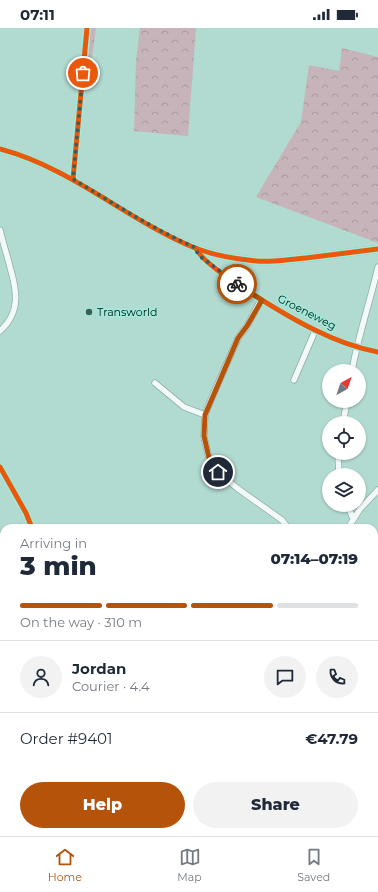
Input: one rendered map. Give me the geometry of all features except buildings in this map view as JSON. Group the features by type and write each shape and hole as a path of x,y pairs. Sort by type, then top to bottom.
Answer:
{"street":[{"path":"73,179 83,73"},
{"path":"0,149 28,157 56,170 171,237 196,248 228,257 249,261 280,261 378,248"},
{"path":"0,230 16,287 17,299 12,314 0,332"},
{"name":"Groeneweg","path":"196,248 201,257 235,283 315,331 356,347 378,352"},
{"path":"353,364 356,347 371,298 378,267"},
{"path":"262,300 247,326 238,338 205,415 204,436 209,458 218,472 237,488 282,520 285,524"},
{"path":"294,380 315,331"},
{"path":"155,383 184,407 205,415"},
{"path":"0,468 26,513 30,524"},
{"path":"350,524 369,498 378,490"},
{"path":"350,512 353,518"}],"green space":[{"path":"88,28 96,28 92,57 87,73 85,72"},
{"path":"140,28 196,28 188,136 134,131 136,61"},
{"path":"342,48 378,57 378,243 256,197 301,122 309,65 339,71"}],"cycle path":[{"path":"73,179 87,28"},
{"path":"0,149 51,169 75,181 170,236 195,248 214,254 255,261 270,261 378,249"},
{"path":"196,248 202,257 231,280 288,316 338,340 378,352"},
{"path":"0,467 26,513 30,524"}],"way so far":[{"path":"83,73 73,179 143,222 196,248 201,257 237,284"}],"place":[{"name":"Transworld","path":"89,312"}],"route":[{"path":"218,472 209,458 204,436 205,415 238,338 247,326 262,300 237,284"}]}
